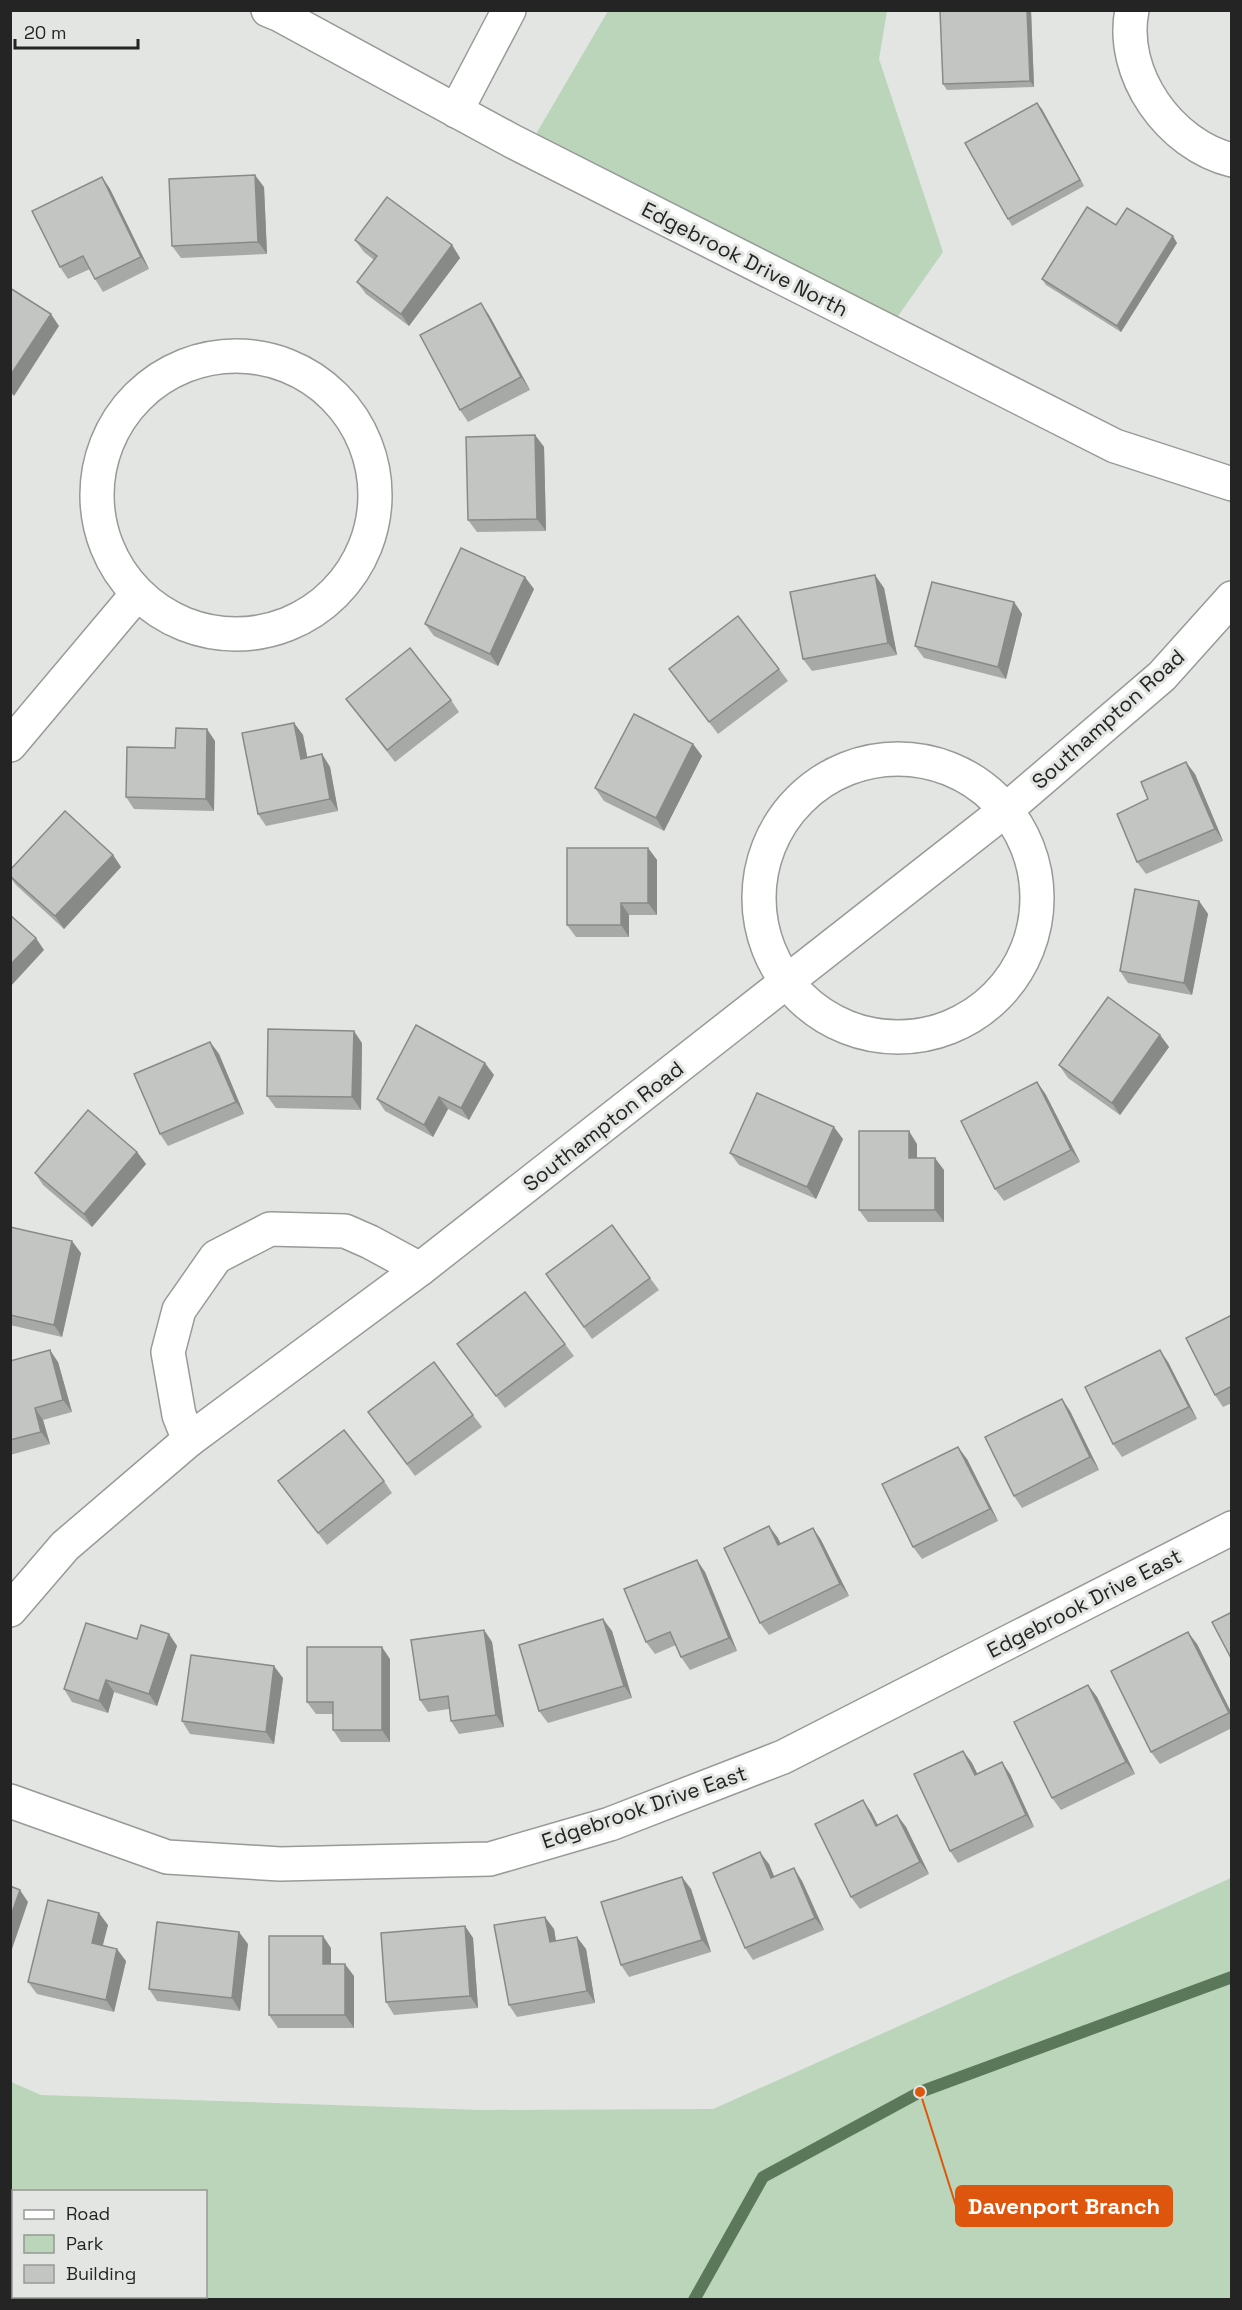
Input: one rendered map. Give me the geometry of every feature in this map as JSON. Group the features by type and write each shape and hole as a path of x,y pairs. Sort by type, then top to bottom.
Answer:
{"street":[{"name":"Edgebrook Drive North","path":"268,10 533,152 1115,446 1232,484"},
{"path":"456,111 509,10"},
{"path":"1132,10 1130,21 1134,64 1152,102 1180,134 1217,156 1232,160"},
{"path":"225,356 270,359 312,377 346,408 368,449 376,495 368,541 346,582 311,613 268,631 221,634 176,621 137,594 111,558 96,514 98,468 113,426 142,390 180,366 225,356"},
{"path":"10,745 137,594"},
{"name":"Southampton Road","path":"10,1610 65,1546 189,1440 420,1269 1007,809 1162,676 1232,598"},
{"path":"877,760 925,760 970,778 1007,809 1029,848 1038,890 1036,913 1033,935 1015,975 985,1007 947,1029 903,1037 860,1032 819,1013 787,983 765,941 758,893 768,846 794,805 831,775 877,760"},
{"path":"189,1440 179,1415 168,1352 179,1310 216,1257 270,1229 345,1231 420,1269"},
{"name":"Edgebrook Drive East","path":"10,1800 167,1857 280,1864 490,1859 610,1824 783,1757 1232,1528"}],"green space":[{"path":"608,11 887,11 879,59 943,252 877,346 529,146"},
{"path":"1231,1878 1231,2299 11,2299 11,2082 41,2095 480,2110 713,2109"}],"building":[{"path":"940,10 1027,10 1030,81 943,84"},
{"path":"1037,103 1080,180 1008,219 965,143"},
{"path":"255,175 258,242 172,246 169,179"},
{"path":"102,177 141,257 95,279 83,256 60,267 32,211"},
{"path":"387,197 452,245 401,314 357,282 377,256 355,240"},
{"path":"1087,207 1116,225 1127,208 1173,236 1117,326 1042,279"},
{"path":"10,288 51,314 10,376"},
{"path":"481,303 521,377 460,410 420,335"},
{"path":"535,435 537,519 468,520 466,437"},
{"path":"461,548 525,577 490,654 425,624"},
{"path":"875,575 888,643 803,659 790,592"},
{"path":"932,582 1014,602 998,667 915,646"},
{"path":"738,616 779,669 709,722 669,669"},
{"path":"410,648 451,700 387,750 346,699"},
{"path":"634,714 693,744 656,818 595,788"},
{"path":"294,723 301,759 322,754 330,799 258,814 242,733"},
{"path":"176,728 207,729 206,799 126,797 127,747 175,748"},
{"path":"1186,762 1215,829 1137,862 1117,814 1148,799 1141,782"},
{"path":"65,811 113,855 55,916 10,876 10,870"},
{"path":"567,848 648,848 648,903 621,903 621,925 567,925"},
{"path":"1135,889 1199,901 1184,983 1120,971"},
{"path":"10,915 36,938 10,965"},
{"path":"1108,997 1160,1035 1112,1103 1059,1065"},
{"path":"416,1025 485,1063 461,1108 439,1097 424,1125 377,1099"},
{"path":"268,1029 354,1031 352,1097 267,1096"},
{"path":"210,1042 236,1102 160,1134 134,1074"},
{"path":"1037,1082 1071,1150 995,1189 961,1121"},
{"path":"757,1093 834,1127 807,1187 730,1153"},
{"path":"88,1110 137,1152 84,1214 35,1173"},
{"path":"859,1131 909,1131 909,1158 935,1158 935,1210 859,1210"},
{"path":"612,1225 650,1278 584,1327 546,1274"},
{"path":"10,1227 72,1241 54,1325 10,1315"},
{"path":"525,1292 565,1344 496,1396 457,1344"},
{"path":"1232,1315 1232,1386 1215,1395 1186,1338"},
{"path":"50,1350 63,1400 35,1408 41,1432 10,1440 10,1361"},
{"path":"1160,1350 1189,1407 1113,1444 1085,1387"},
{"path":"434,1362 473,1415 407,1464 368,1412"},
{"path":"1062,1399 1090,1457 1014,1496 985,1437"},
{"path":"344,1430 384,1481 318,1533 278,1481"},
{"path":"958,1447 990,1509 913,1547 882,1484"},
{"path":"769,1526 778,1545 813,1528 840,1584 760,1623 724,1548"},
{"path":"697,1560 729,1638 681,1657 670,1632 646,1642 624,1589"},
{"path":"1232,1612 1232,1660 1212,1622"},
{"path":"603,1619 624,1686 539,1711 519,1645"},
{"path":"86,1623 137,1639 141,1625 169,1634 149,1694 106,1680 99,1701 64,1689"},
{"path":"484,1630 496,1715 451,1721 448,1696 420,1700 411,1640"},
{"path":"1188,1632 1229,1713 1151,1752 1111,1671"},
{"path":"307,1647 382,1647 382,1730 333,1730 333,1702 307,1702"},
{"path":"191,1655 274,1666 266,1732 182,1721"},
{"path":"1088,1685 1126,1762 1052,1798 1014,1722"},
{"path":"963,1751 975,1775 1002,1762 1026,1815 950,1851 914,1774"},
{"path":"863,1800 876,1826 897,1815 920,1862 851,1897 815,1824"},
{"path":"760,1852 771,1878 794,1868 815,1918 745,1948 713,1873"},
{"path":"682,1877 702,1940 621,1965 601,1902"},
{"path":"10,1886 20,1890 10,1918"},
{"path":"48,1900 99,1913 92,1943 117,1949 106,2000 28,1982"},
{"path":"545,1917 550,1942 577,1937 587,1991 509,2005 494,1925"},
{"path":"157,1922 239,1932 232,1998 149,1989"},
{"path":"465,1926 470,1996 386,2002 381,1933"},
{"path":"269,1936 323,1936 323,1964 345,1964 345,2015 269,2015"}],"waterway":[{"path":"694,2300 763,2177 920,2092 1232,1977"}],"place":[{"name":"Davenport Branch","path":"920,2092"}]}
